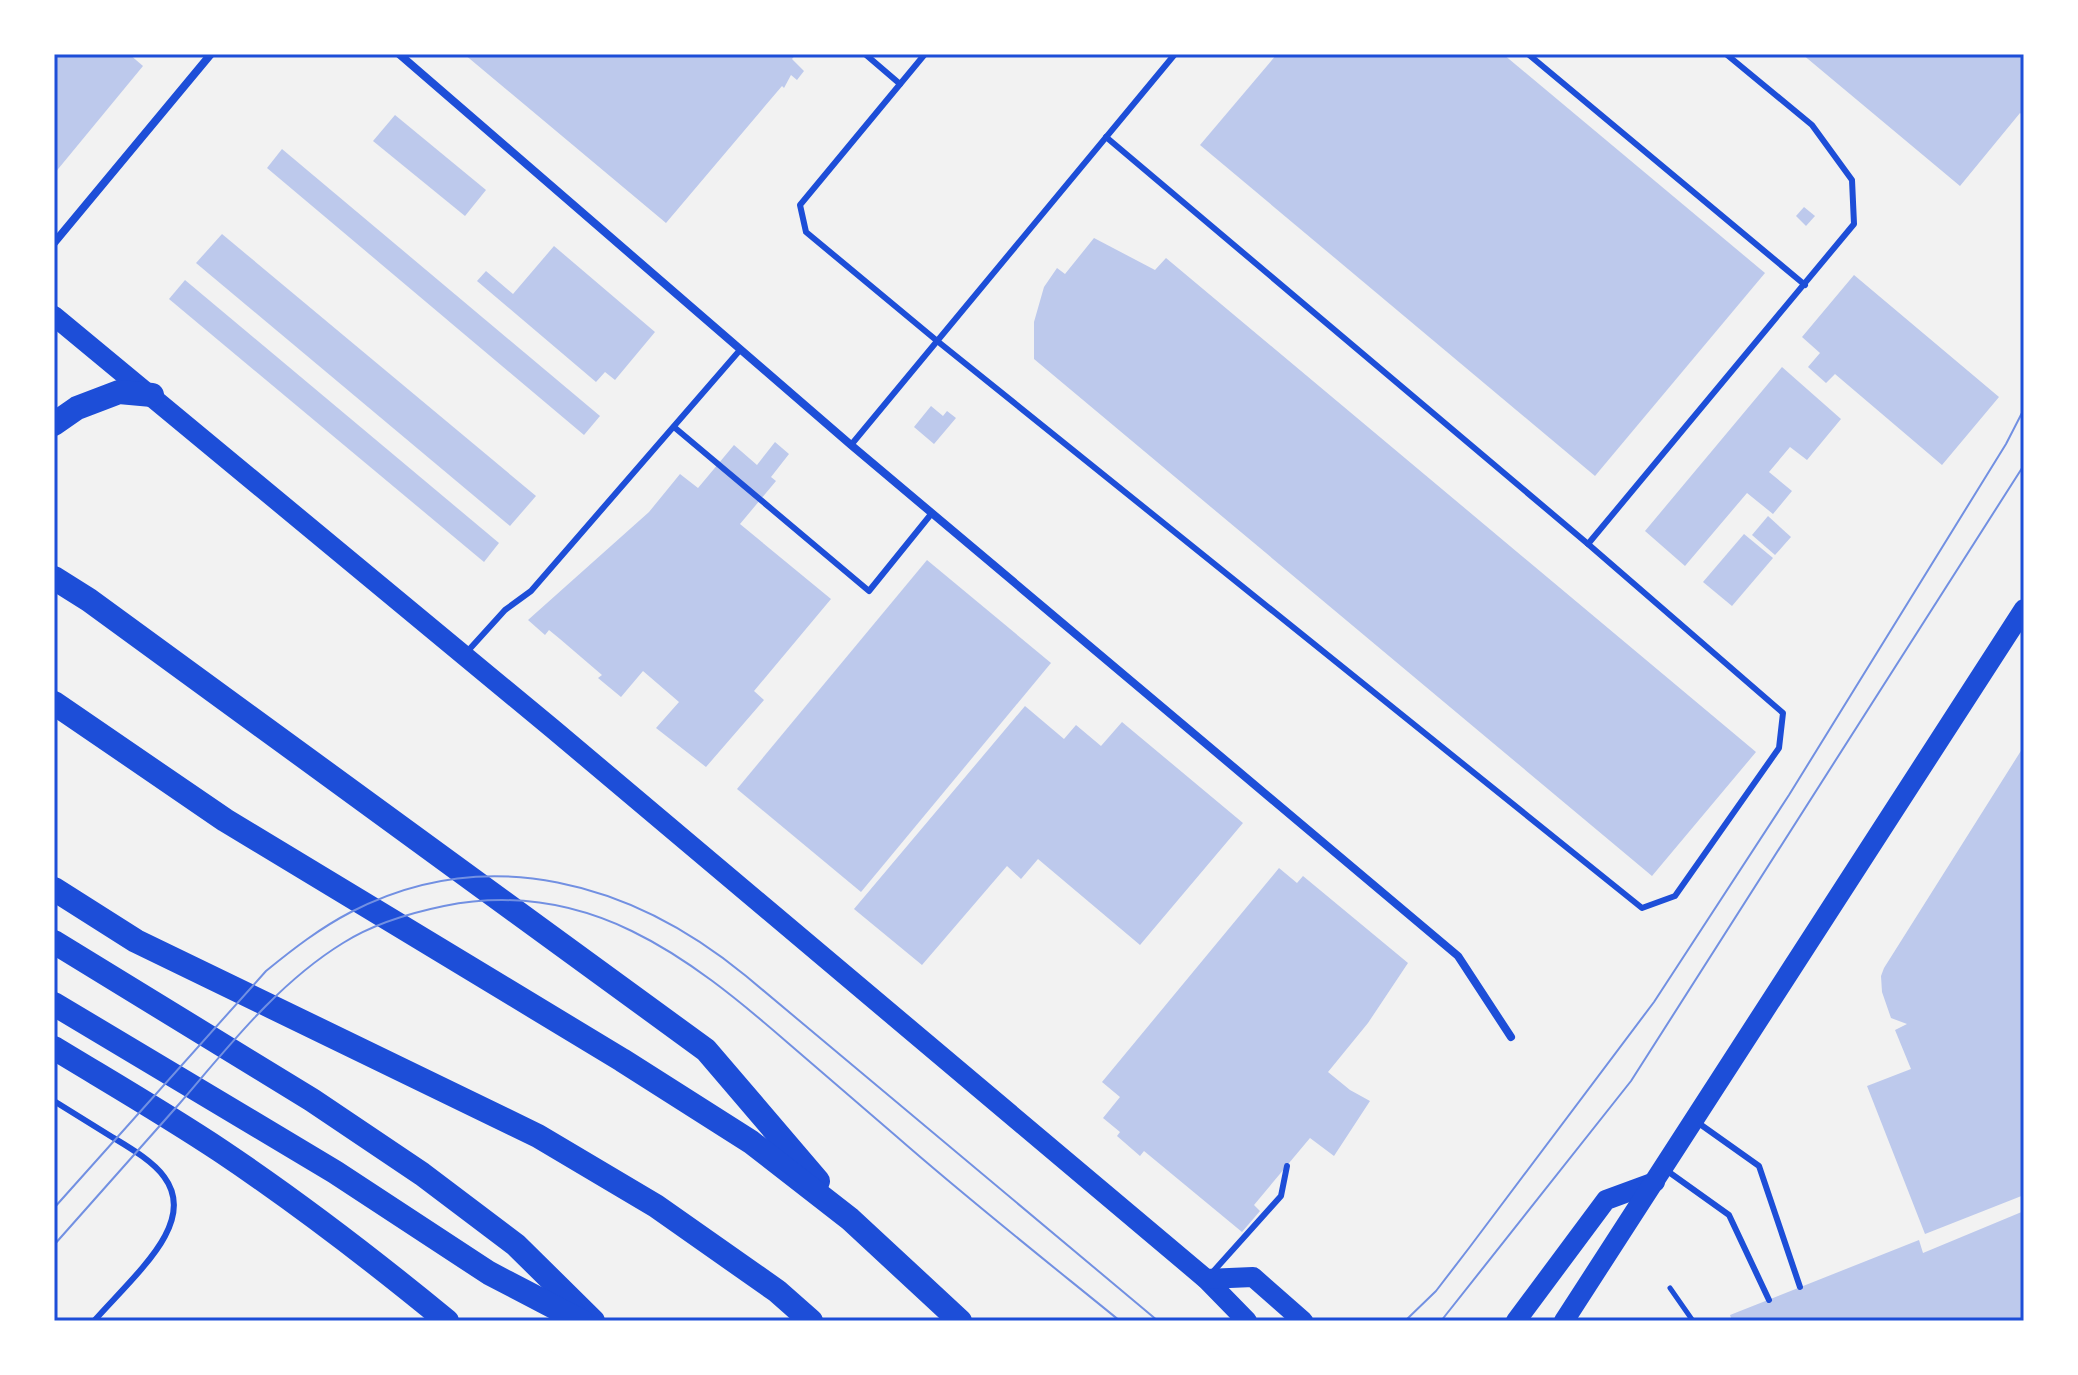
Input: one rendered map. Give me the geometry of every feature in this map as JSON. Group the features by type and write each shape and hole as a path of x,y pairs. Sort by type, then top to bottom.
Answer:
{"highway":[{"path":"54,424 77,408 119,392 152,395"},
{"path":"54,561 89,600"},
{"path":"54,578 89,600 706,1050 850,1219"},
{"path":"54,703 225,820 622,1060 751,1142 850,1219 960,1321"},
{"path":"54,889 136,941 538,1136 656,1206 777,1291 811,1321"},
{"path":"54,942 312,1100 422,1174 516,1245 593,1321"},
{"path":"54,1004 348,1180 489,1273 581,1321"},
{"path":"54,1048 218,1149 290,1198 447,1321"}],"main road":[{"path":"54,316 1206,1279 1247,1321"},
{"path":"1564,1321 2024,609"},
{"path":"1516,1321 1606,1200 1659,1175"},
{"path":"1206,1279 1253,1277 1303,1321"}],"street":[{"path":"54,243 211,54"},
{"path":"399,54 851,445 1458,956 1511,1037"}],"lane":[{"path":"865,54 900,84"},
{"path":"925,54 800,205 806,232 1642,908 1675,896 1779,748 1783,713 1106,137"},
{"path":"851,445 1175,54"},
{"path":"1528,54 1805,285"},
{"path":"1588,544 1854,224 1852,180 1812,125 1726,54"},
{"path":"463,655 505,610 531,591 740,350"},
{"path":"674,427 869,591 932,513"},
{"path":"54,1101 145,1157 161,1171 172,1190 175,1212 165,1237 94,1321"},
{"path":"1695,1120 1759,1166 1800,1287"},
{"path":"1206,1279 1281,1196 1287,1166"},
{"path":"1659,1175 1729,1215 1769,1300"}],"path":[{"path":"1670,1288 1693,1321"}],"building":[{"path":"54,54 129,54 143,66 54,174"},
{"path":"464,54 796,54 792,59 804,71 797,80 791,75 784,88 782,86 666,223"},
{"path":"1277,54 1503,54 1765,273 1595,476 1200,145"},
{"path":"1802,54 2024,54 2024,116 2020,113 1960,186"},
{"path":"395,115 486,190 465,216 373,141"},
{"path":"282,149 600,416 584,435 267,168"},
{"path":"1804,207 1815,216 1806,226 1796,216"},
{"path":"222,234 536,496 510,526 196,263"},
{"path":"1094,238 1155,270 1166,258 1756,752 1652,876 1034,359 1034,322 1044,287 1057,268 1065,274"},
{"path":"554,246 655,332 615,380 605,372 596,382 477,281 486,271 513,294"},
{"path":"1854,275 1999,397 1942,465 1835,374 1826,383 1808,367 1820,353 1802,337"},
{"path":"185,280 499,543 484,562 169,299"},
{"path":"1782,367 1841,419 1807,460 1790,447 1769,472 1792,491 1773,514 1747,493 1685,566 1645,531"},
{"path":"931,406 943,416 947,411 956,418 934,444 914,427"},
{"path":"775,442 789,454 771,477 776,481 740,524 831,599 754,691 764,700 706,767 656,728 679,702 643,671 621,697 598,678 602,675 560,639 549,630 545,635 528,620 649,512 680,474 698,488 734,445 757,465"},
{"path":"1768,516 1791,537 1775,555 1752,535"},
{"path":"1744,534 1773,558 1732,606 1703,582"},
{"path":"927,560 1051,663 861,892 737,789"},
{"path":"1025,706 1064,739 1076,725 1101,746 1122,722 1243,823 1140,945 1038,859 1021,879 1007,866 922,965 854,909"},
{"path":"2024,746 2024,1195 1925,1234 1867,1086 1911,1069 1895,1030 1907,1024 1891,1018 1882,992 1881,976"},
{"path":"1279,868 1297,883 1303,876 1408,963 1368,1023 1328,1072 1370,1101 1334,1156 1310,1138 1254,1205 1260,1211 1242,1232 1144,1151 1140,1156 1117,1136 1120,1132 1103,1118 1120,1097 1102,1082"},
{"path":"2024,1211 2024,1321 1732,1321 1730,1315 1919,1240 1923,1253"}],"tram line":[{"path":"1405,1321 1436,1291 1654,1002 1789,795 2006,444 2024,409"},
{"path":"1441,1321 1631,1081 2024,465"},
{"path":"54,1208 266,971 328,925 403,891 455,879 506,877 558,882 607,896 656,917 702,944 746,976 1158,1321"},
{"path":"54,1245 236,1038 276,996 319,959 367,930 418,912 495,900 544,903 589,914 632,931 712,981 1120,1321"}]}
